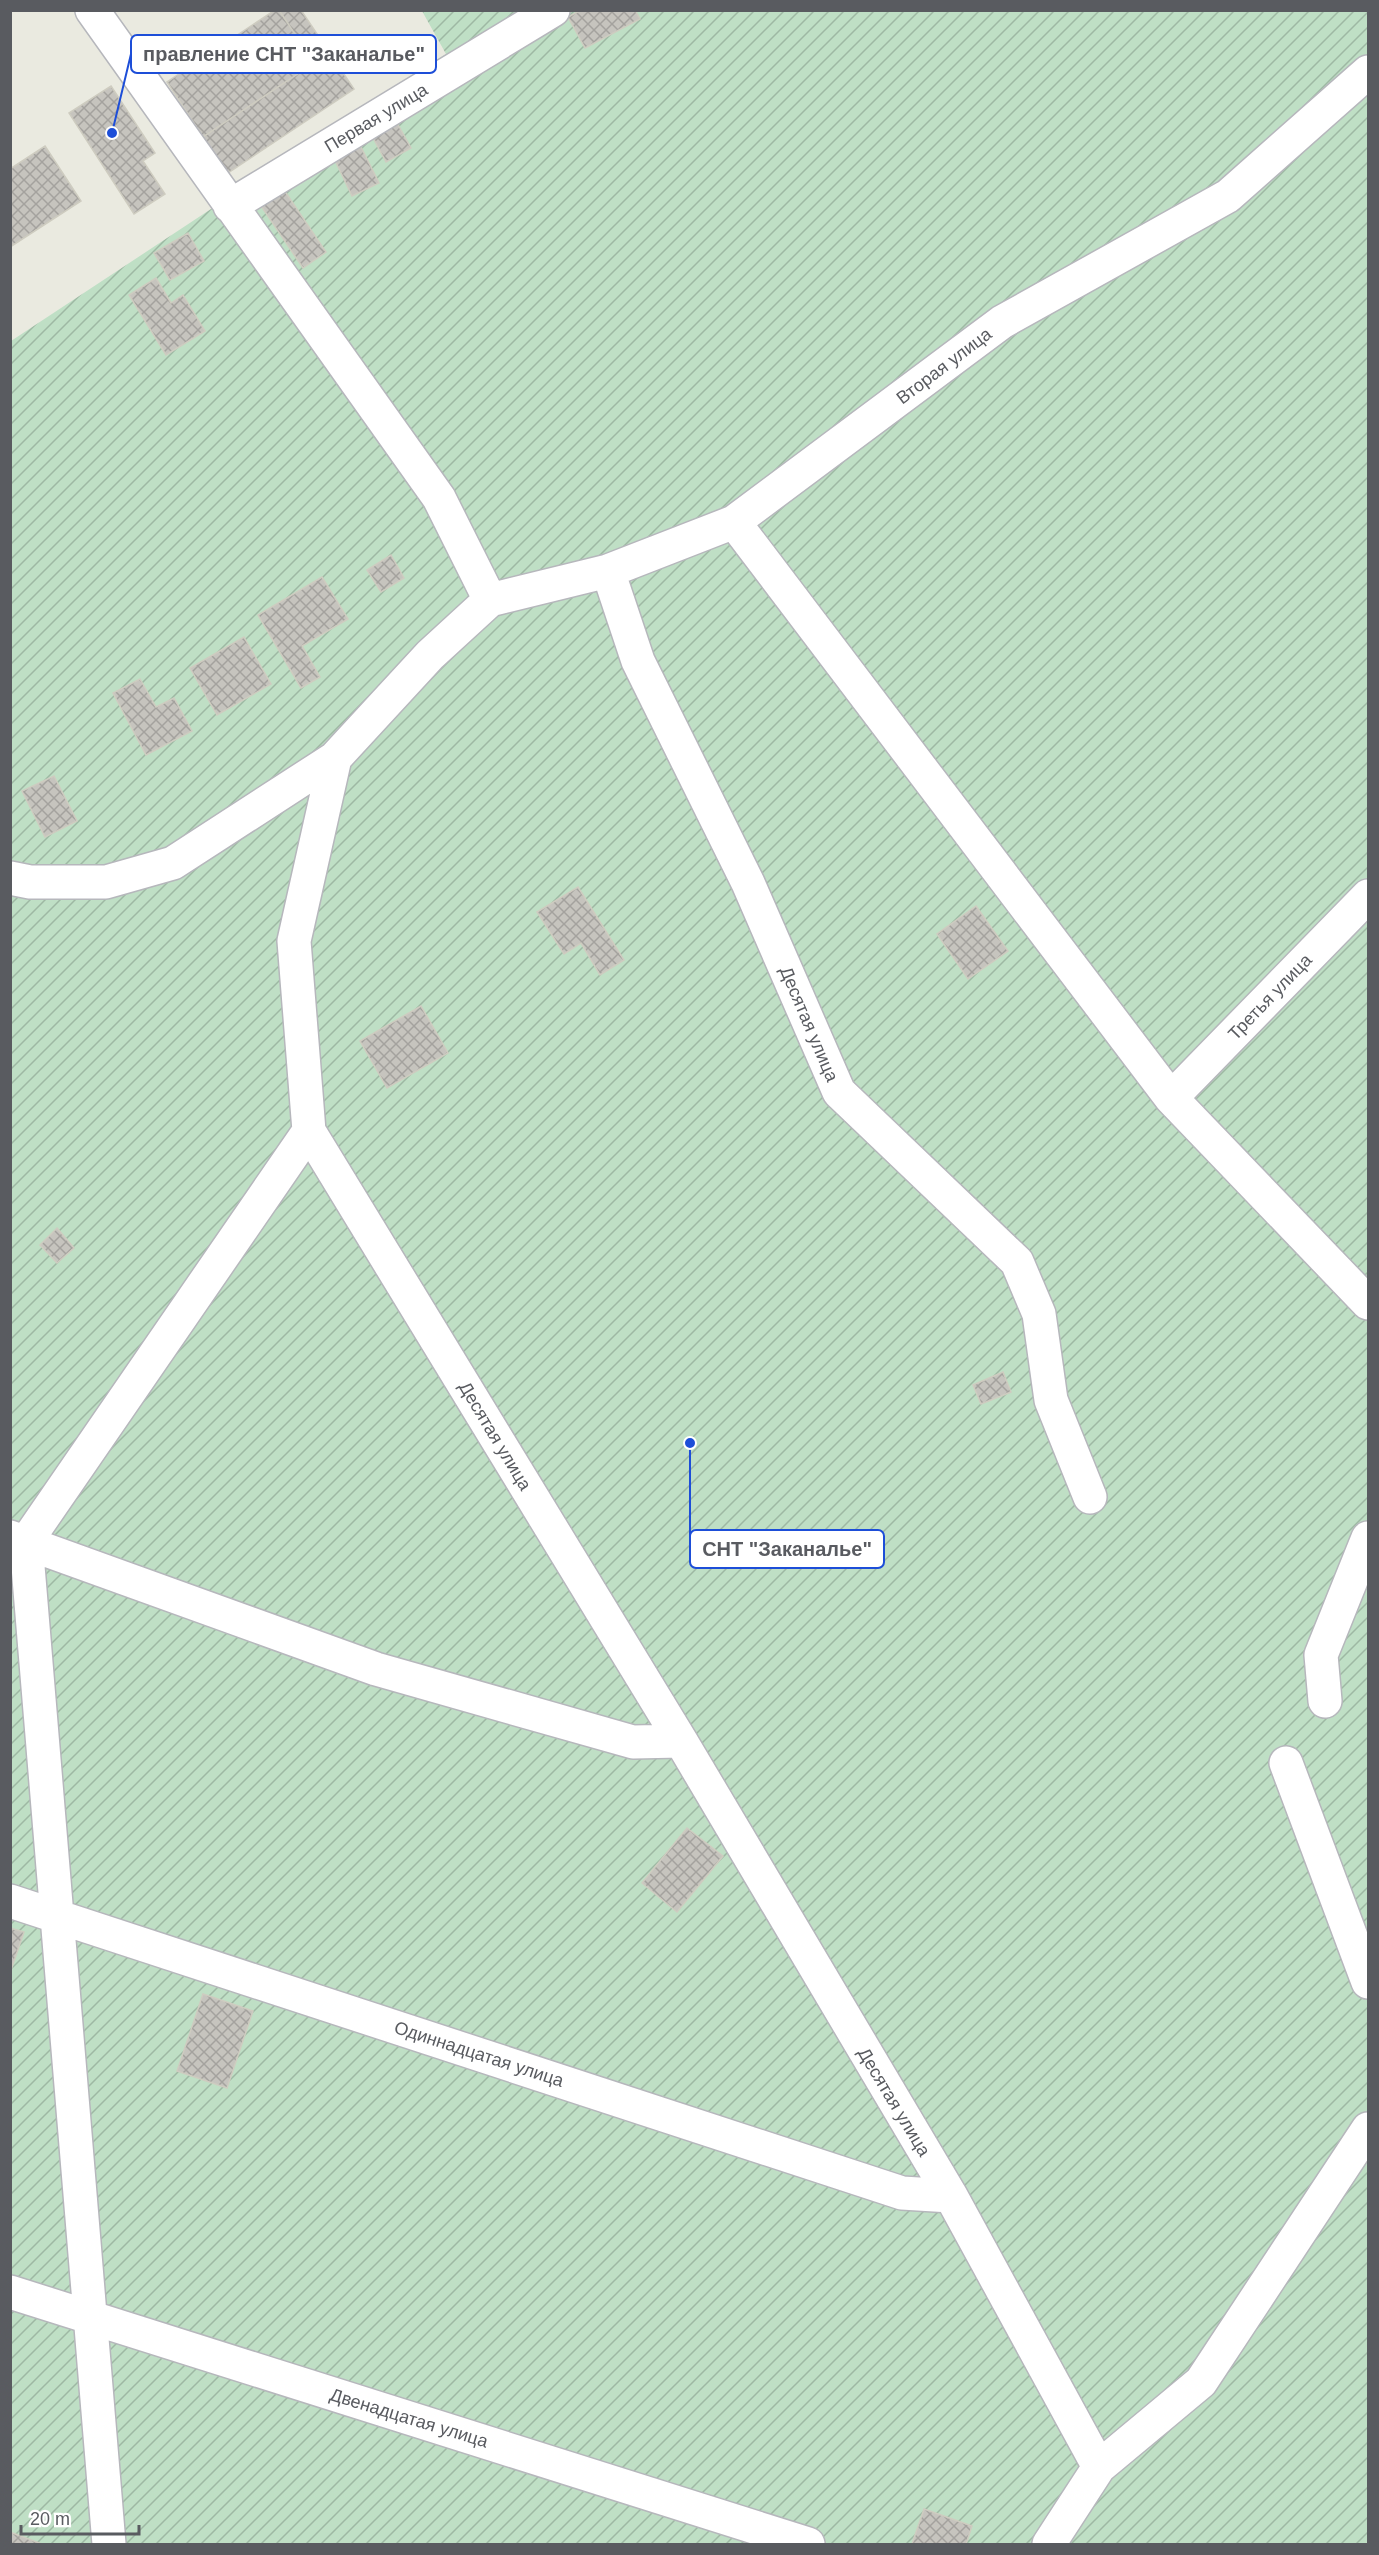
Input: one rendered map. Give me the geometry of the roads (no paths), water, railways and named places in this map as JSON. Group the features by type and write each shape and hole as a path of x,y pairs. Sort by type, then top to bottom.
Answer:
{"street":[{"path":"10,878 30,882 106,882 173,863 335,758 430,655 490,600 439,498 92,10"},
{"name":"Первая улица","path":"230,206 553,10"},
{"name":"Вторая улица","path":"490,600 608,571 734,522 1002,322 1228,196 1368,72"},
{"path":"734,522 1171,1098 1368,1303"},
{"name":"Десятая улица","path":"608,571 638,662 748,883 838,1092 1017,1262 1039,1314 1051,1400 1090,1497"},
{"path":"109,2544 57,1916 18,1540 309,1131 294,941 335,758"},
{"name":"Третья улица","path":"1171,1098 1368,896"},
{"name":"Десятая улица","path":"309,1131 681,1741 951,2196 1099,2467"},
{"path":"1325,1701 1321,1655 1368,1538"},
{"path":"18,1540 376,1669 633,1742 681,1741"},
{"path":"1286,1763 1368,1982"},
{"name":"Одиннадцатая улица","path":"10,1901 902,2193 951,2196"},
{"path":"1049,2544 1099,2467 1201,2382 1368,2129"},
{"name":"Двенадцатая улица","path":"10,2292 91,2320 808,2544"}],"place":[{"name":"правление СНТ \"Заканалье\"","path":"112,133"},
{"name":"СНТ \"Заканалье\"","path":"690,1443"}]}
